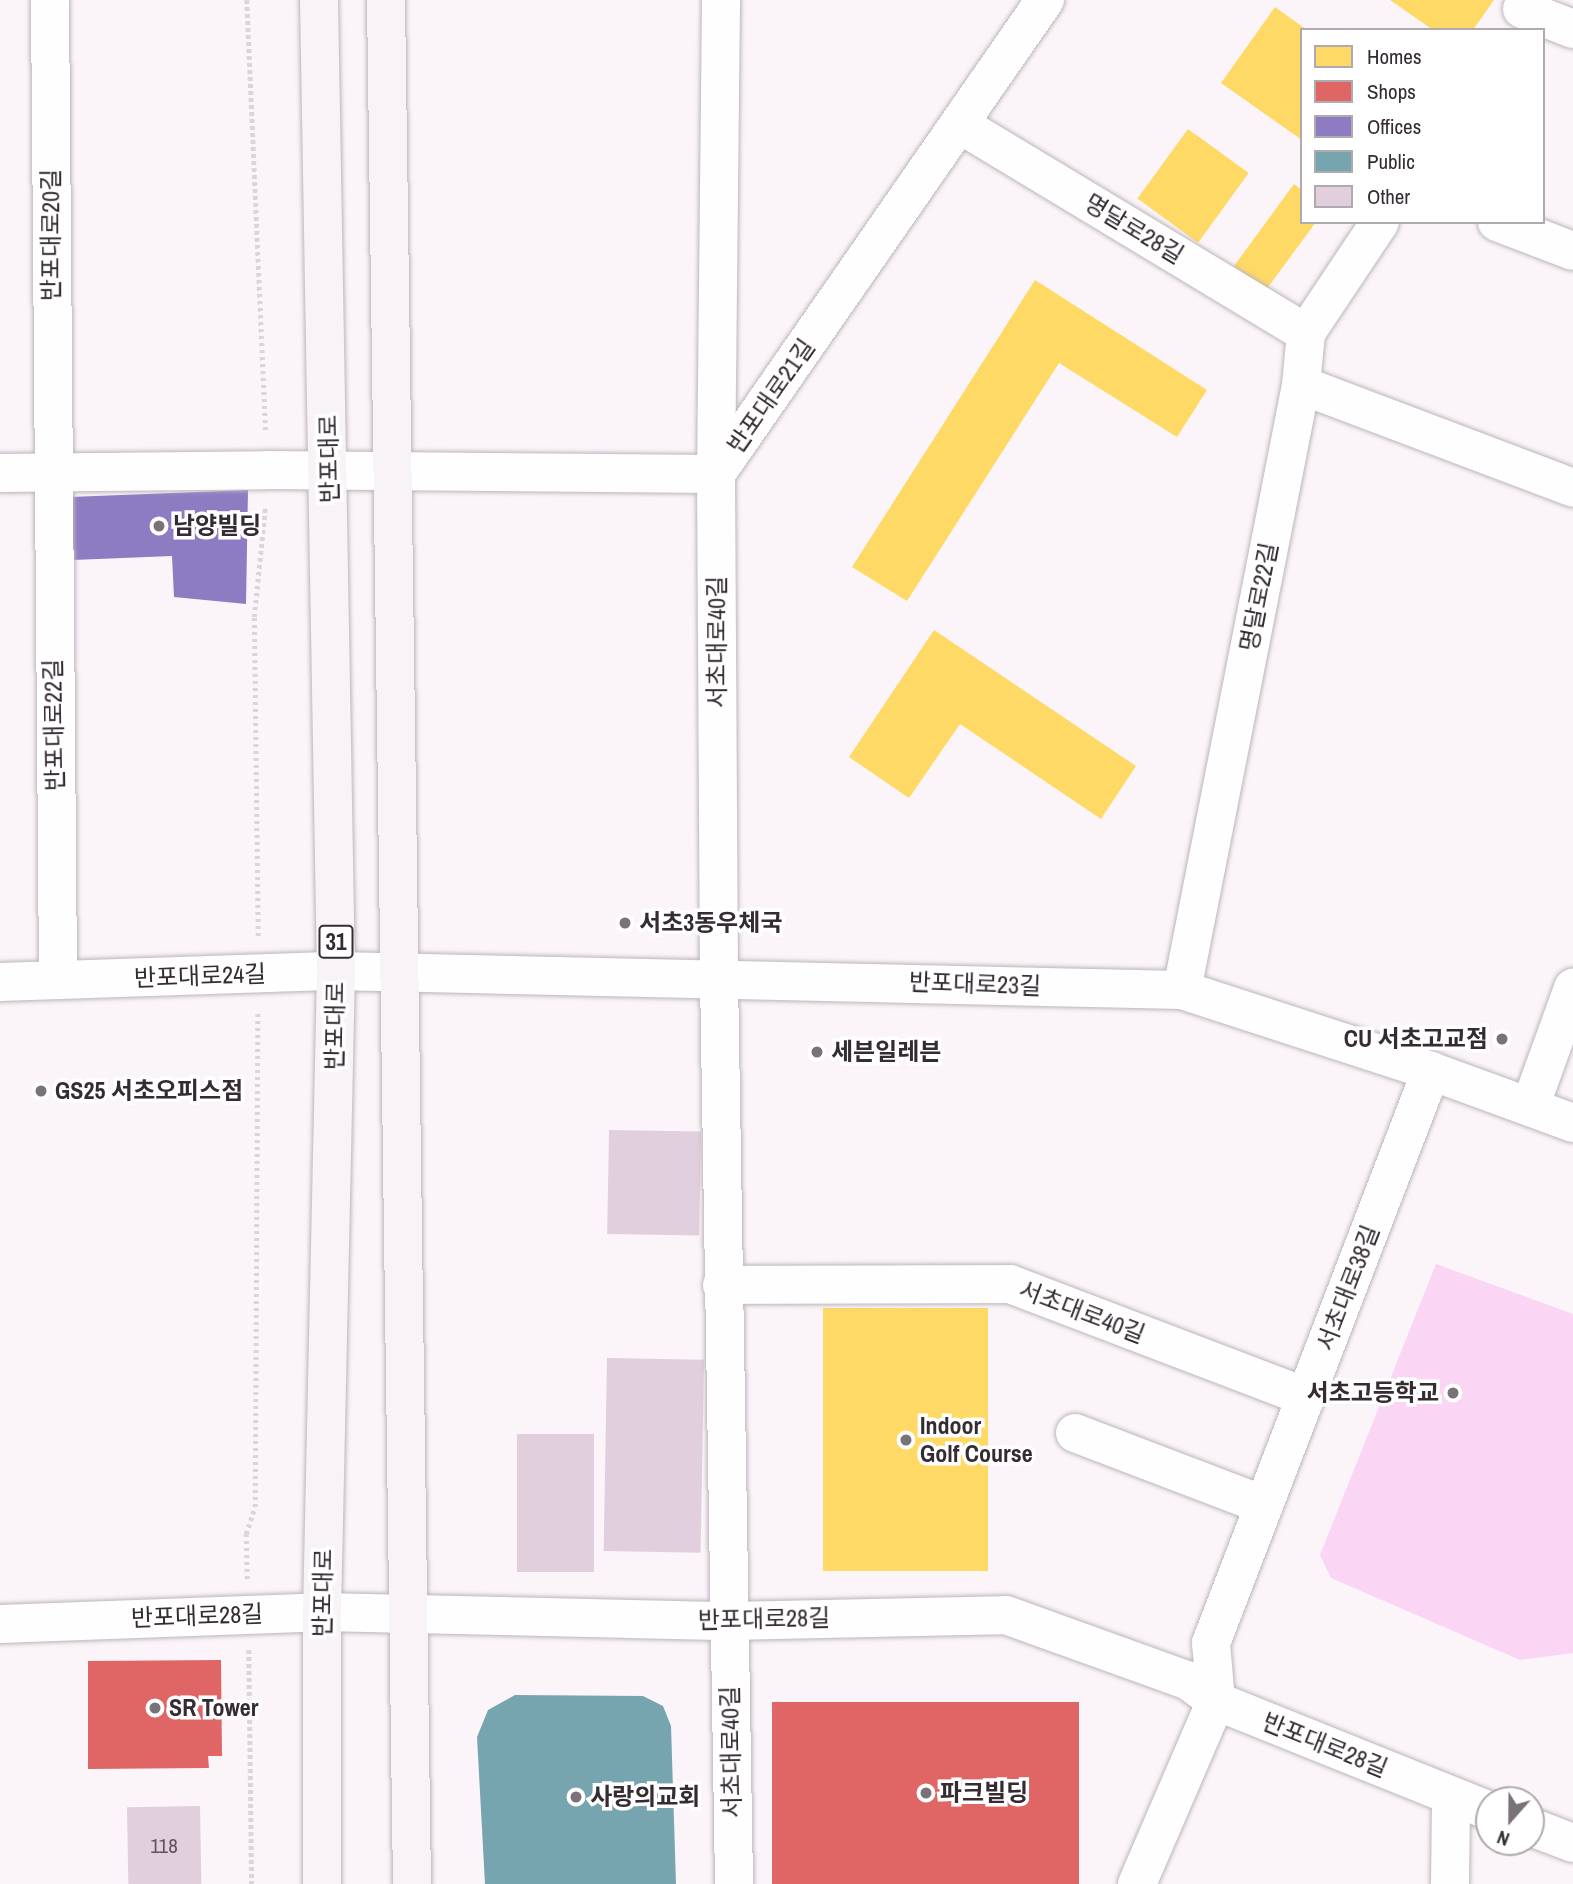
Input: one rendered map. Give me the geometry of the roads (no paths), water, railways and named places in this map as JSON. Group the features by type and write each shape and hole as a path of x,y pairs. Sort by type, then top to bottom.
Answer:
{"main road":[{"name":"반포대로","path":"319,0 336,971 322,1612 322,1884"},
{"path":"386,0 412,1884"}],"street":[{"name":"반포대로20길","path":"50,0 51,470"},
{"name":"서초대로40길","path":"721,0 716,474 719,977 734,1884"},
{"name":"반포대로21길","path":"329,470 716,474 961,125 1045,0"},
{"path":"1520,13 1573,29"},
{"name":"명달로28길","path":"961,125 1306,334"},
{"name":"명달로22길","path":"1182,990 1301,385 1306,334 1379,224"},
{"path":"1502,224 1573,251"},
{"path":"1301,385 1573,488"},
{"path":"0,473 51,470 329,470"},
{"name":"반포대로22길","path":"51,470 58,980"},
{"name":"반포대로24길","path":"0,982 336,971 401,973"},
{"name":"반포대로23길","path":"401,973 719,977 1182,990 1431,1071 1573,1124"},
{"path":"1530,1107 1573,988"},
{"name":"서초대로38길","path":"1137,1884 1216,1700 1211,1643 1431,1071"},
{"name":"서초대로40길","path":"722,1285 1010,1284 1306,1397"},
{"path":"1075,1433 1264,1505"},
{"name":"반포대로28길","path":"0,1625 322,1612 729,1621 1006,1615 1187,1680 1216,1700 1475,1805"},
{"path":"1450,1884 1451,1796"},
{"path":"1545,1832 1573,1843"}],"place":[{"name":"남양빌딩","path":"159,526"},
{"name":"서초3동우체국","path":"625,923"},
{"name":"CU 서초고교점","path":"1502,1039"},
{"name":"세븐일레븐","path":"817,1052"},
{"name":"GS25 서초오피스점","path":"41,1091"},
{"name":"서초고등학교","path":"1453,1393"},
{"name":"Indoor Golf Course","path":"906,1440"},
{"name":"SR Tower","path":"155,1708"},
{"name":"파크빌딩","path":"926,1793"},
{"name":"사랑의교회","path":"576,1797"}]}
